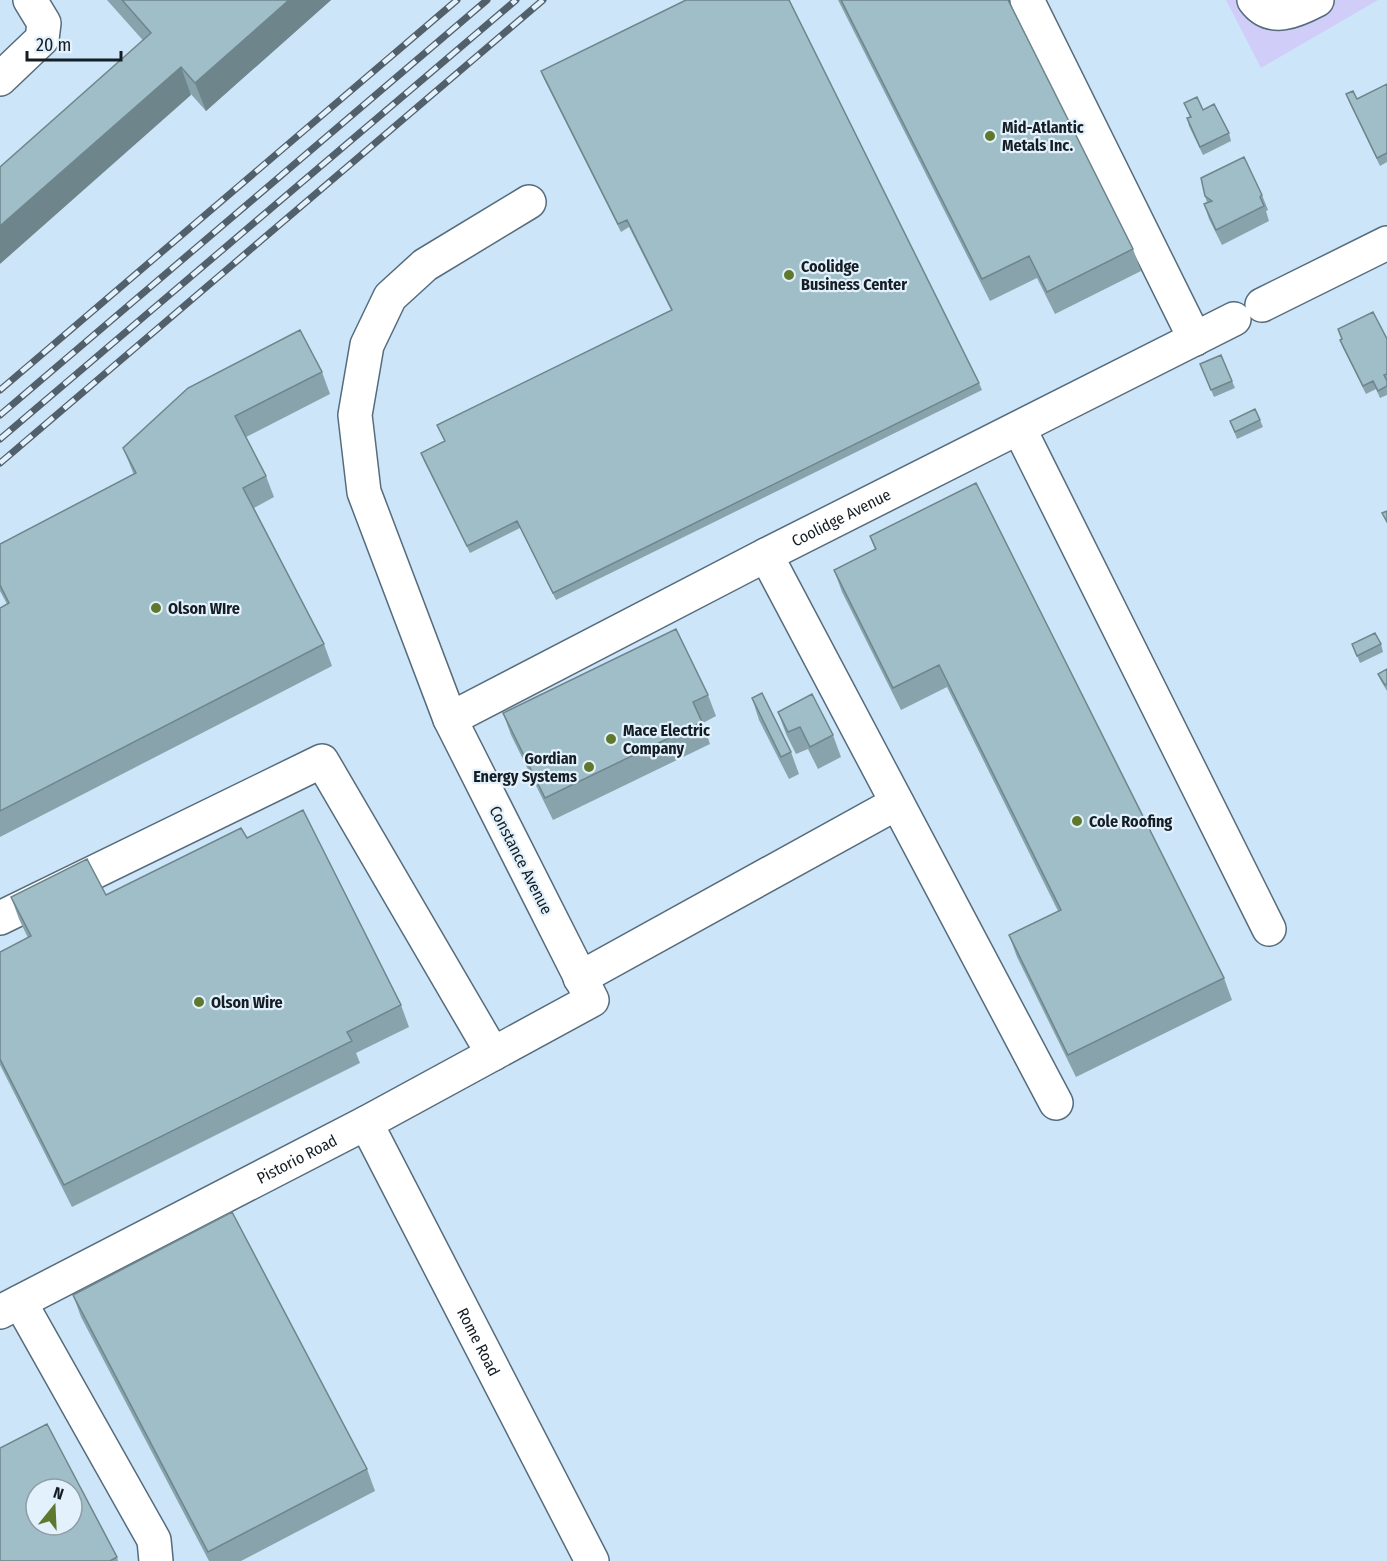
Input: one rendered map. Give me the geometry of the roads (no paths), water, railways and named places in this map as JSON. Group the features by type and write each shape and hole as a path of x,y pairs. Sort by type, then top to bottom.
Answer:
{"street":[{"path":"0,79 42,39 44,23 30,0"},
{"path":"1027,0 1195,339"},
{"path":"1254,0 1266,11 1279,14 1300,9 1317,0"},
{"name":"Constance Avenue","path":"529,202 424,266 390,297 367,345 355,415 364,492 450,719 586,989"},
{"name":"Coolidge Avenue","path":"450,719 766,555 1387,243"},
{"path":"1019,428 1269,929"},
{"path":"766,555 1056,1103"},
{"path":"0,918 322,761 493,1054"},
{"name":"Pistorio Road","path":"10,1307 366,1123 493,1054 586,989 897,803"},
{"name":"Rome Road","path":"366,1123 592,1561"},
{"path":"10,1307 154,1540 156,1561"}],"railway":[{"path":"0,390 457,0"},
{"path":"0,415 487,0"},
{"path":"0,439 516,0"},
{"path":"0,463 543,0"}],"place":[{"name":"Mid-Atlantic Metals Inc.","path":"990,136"},
{"name":"Coolidge Business Center","path":"789,275"},
{"name":"Olson WIre","path":"156,608"},
{"name":"Mace Electric Company","path":"611,739"},
{"name":"Gordian Energy Systems","path":"589,767"},
{"name":"Cole Roofing","path":"1077,821"},
{"name":"Olson Wire","path":"199,1002"}]}
